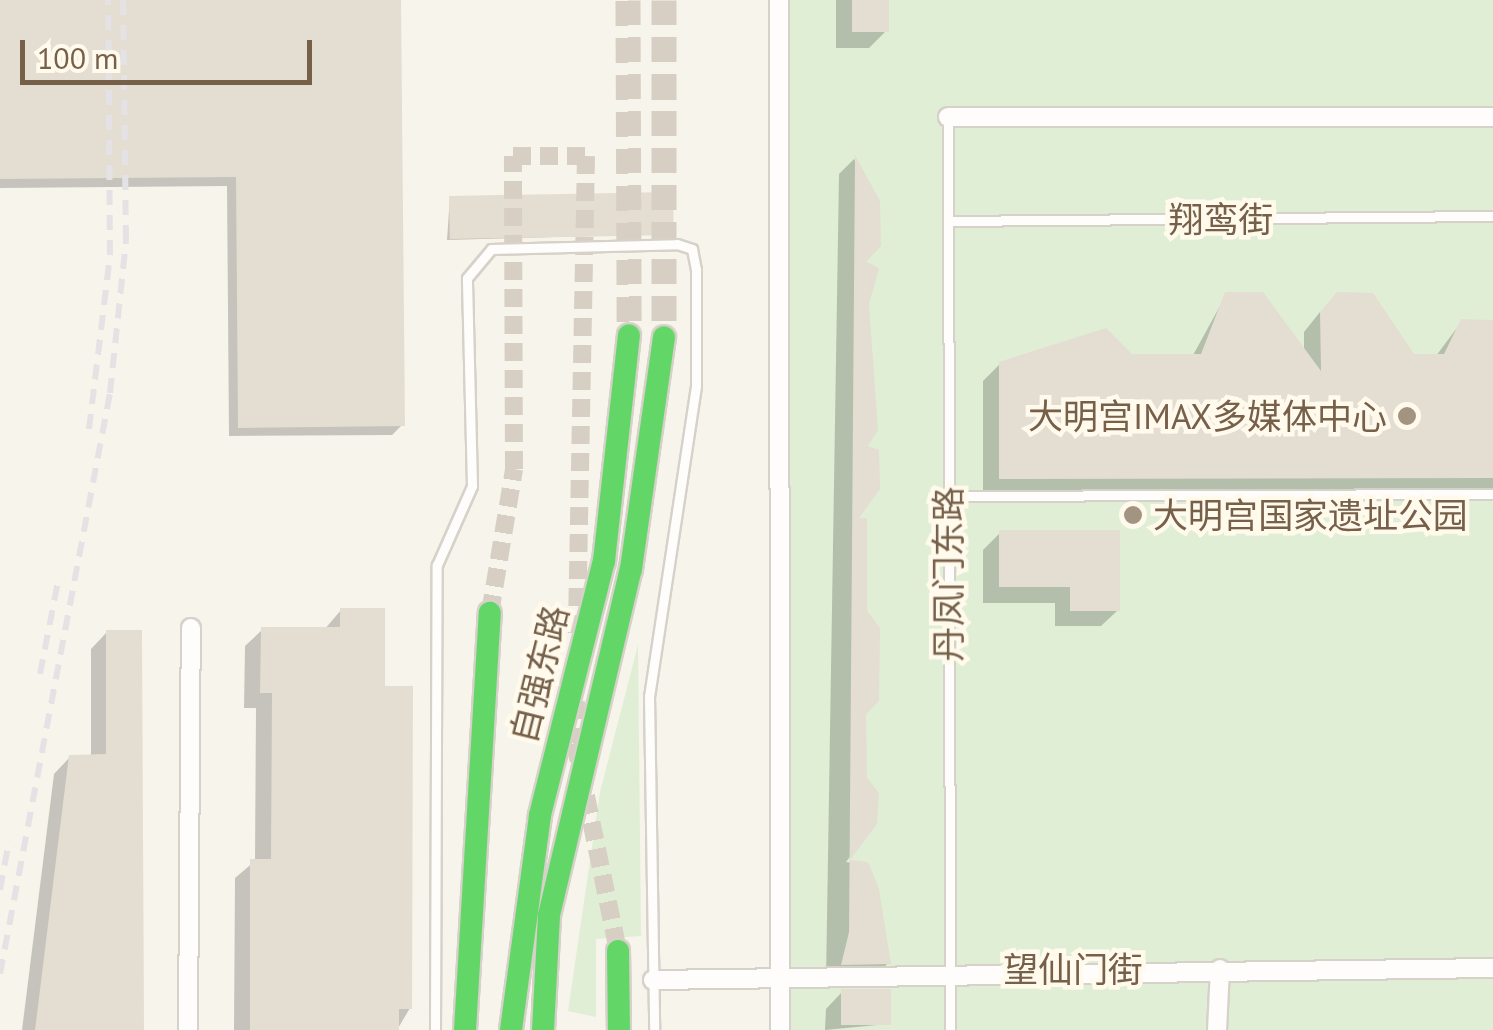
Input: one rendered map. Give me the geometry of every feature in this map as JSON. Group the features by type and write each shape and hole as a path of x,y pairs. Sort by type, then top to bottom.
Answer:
{"main road":[{"name":"自强东路","path":"510,1030 540,814 604,560 629,335"},
{"name":"自强东路","path":"543,1030 549,915 631,569 664,337"},
{"path":"465,1030 490,613"},
{"path":"618,952 619,1030"}],"street":[{"path":"779,0 780,1030"},
{"path":"948,117 1493,117"},
{"path":"188,1030 191,628"},
{"name":"望仙门街","path":"653,980 780,983 951,970 1493,968"},
{"path":"1218,1030 1220,969"}],"lane":[{"name":"丹凤门东路","path":"948,117 950,1030"},
{"name":"翔鸾街","path":"948,221 1493,216"},
{"path":"435,1030 437,565 468,508 468,278 491,248 677,244 692,249 696,270 694,426 650,696 654,1030"},
{"path":"948,496 1493,494"}],"green space":[{"name":"大明宫国家遗址公园","path":"774,0 1493,0 1493,1030 774,1030"},
{"path":"638,645 641,936 596,939 596,1017 568,1011 600,792"}],"building":[{"path":"0,0 401,0 405,426 238,428 236,177 0,179"},
{"path":"852,0 889,0 889,32 852,32"},
{"path":"855,155 880,201 881,246 866,262 879,268 869,304 878,430 868,446 879,450 880,489 859,518 867,518 867,611 880,628 879,701 866,714 867,778 879,793 877,824 850,860 868,862 879,889 891,964 841,965 849,932"},
{"path":"673,192 674,235 450,239 449,196"},
{"path":"1225,292 1263,292 1321,371 1320,312 1337,292 1373,293 1414,354 1444,354 1461,319 1493,320 1493,478 999,479 999,362 1106,328 1132,354 1201,354"},
{"path":"999,530 1120,530 1120,611 1070,611 1070,587 999,587"},
{"path":"340,608 385,608 385,686 413,686 412,1009 399,1009 399,1030 250,1030 250,859 271,859 272,693 260,693 261,627 340,627"},
{"path":"106,630 142,630 144,1030 35,1030 69,755 106,754"},
{"path":"841,989 891,989 891,1025 841,1025"}],"tunnel":[{"path":"628,0 629,335"},
{"path":"664,0 664,337"},
{"path":"490,613 514,469 513,156 586,156 577,635"},
{"path":"576,701 575,743 618,951"}],"railway":[{"path":"89,429 110,255 108,0"},
{"path":"0,974 110,393 126,240 123,0"},
{"path":"40,674 58,581"},
{"path":"0,890 9,841"}],"traffic: fast":[{"path":"511,1030 540,815 604,561 629,335"},
{"path":"543,1030 549,915 631,569 664,337"},
{"path":"465,1030 490,613"},
{"path":"618,951 619,1030"}],"place":[{"name":"大明宫IMAX多媒体中心","path":"1407,416"},
{"name":"大明宫国家遗址公园","path":"1133,515"}]}
